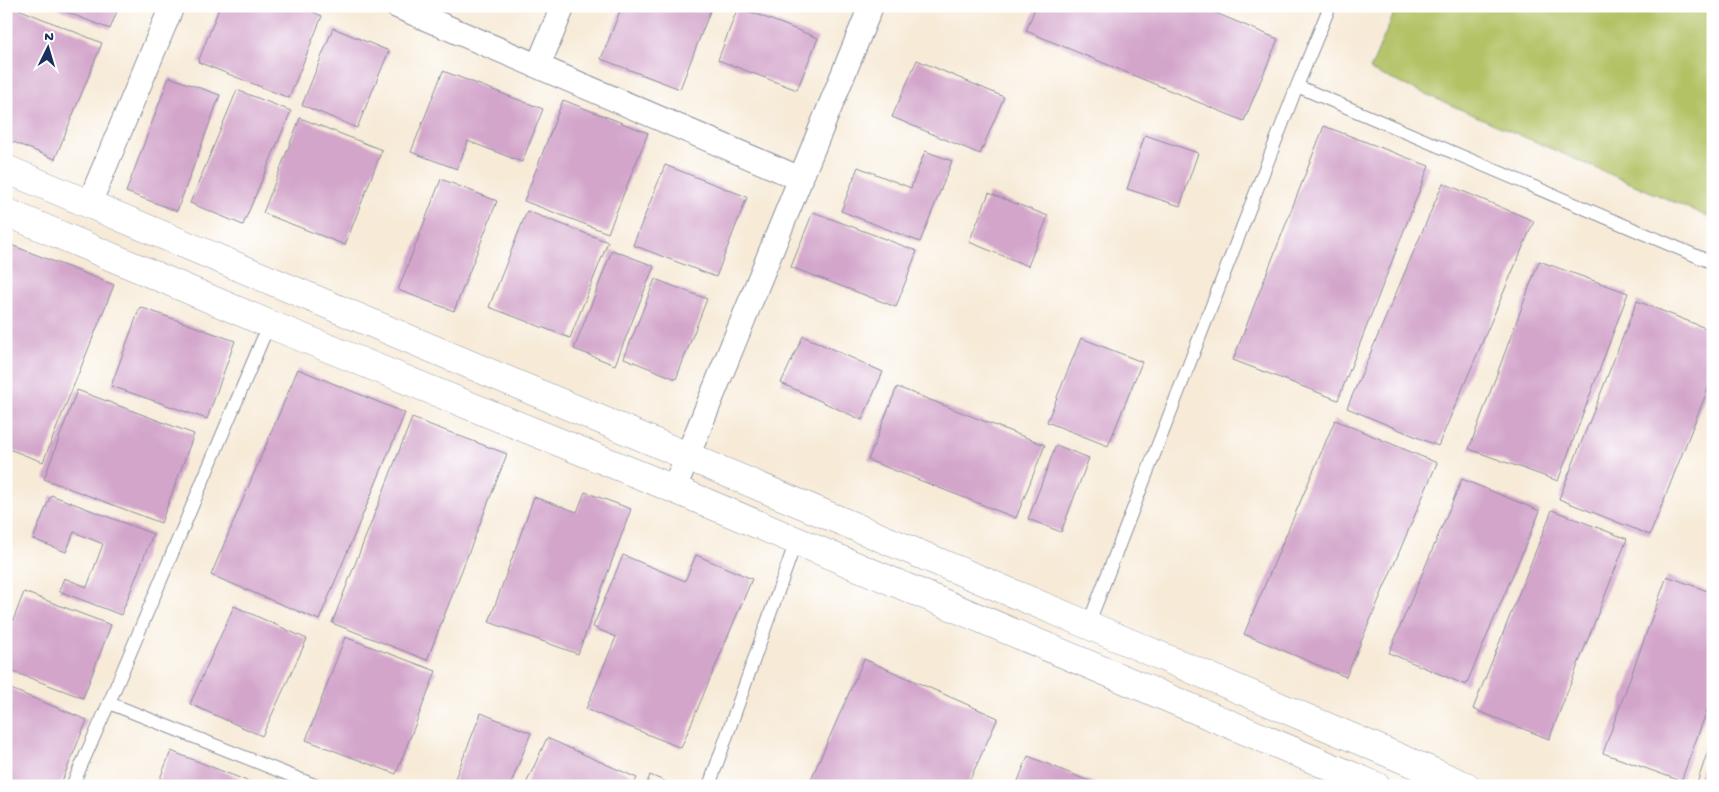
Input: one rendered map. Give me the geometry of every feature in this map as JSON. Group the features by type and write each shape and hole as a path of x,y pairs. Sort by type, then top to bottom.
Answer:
{"street":[{"path":"89,204 172,6"},
{"path":"397,6 801,179"},
{"path":"538,66 563,6"},
{"path":"674,489 871,6"},
{"path":"6,169 1466,786"},
{"path":"6,212 268,324 674,489 1376,786"}],"lane":[{"path":"1088,625 1297,86 1330,6"},
{"path":"1297,86 1713,263"},
{"path":"72,786 109,703 268,324"},
{"path":"709,786 796,542"},
{"path":"109,703 317,786"}],"green space":[{"path":"1397,6 1713,6 1713,219 1370,70"}],"building":[{"path":"6,6 11,6 102,43 55,159 6,139"},
{"path":"51,6 119,6 110,29"},
{"path":"220,6 299,6 322,16 289,98 198,62"},
{"path":"622,6 712,6 680,89 601,59"},
{"path":"1036,6 1199,6 1278,39 1244,121 1026,31"},
{"path":"738,7 818,38 797,90 718,60"},
{"path":"333,28 389,51 357,128 302,105"},
{"path":"917,60 1004,97 980,154 892,117"},
{"path":"443,71 543,109 522,162 468,141 457,169 411,152"},
{"path":"169,77 220,95 177,211 126,192"},
{"path":"237,90 291,111 243,225 190,203"},
{"path":"563,100 648,133 608,233 524,201"},
{"path":"300,118 382,150 345,245 263,213"},
{"path":"1324,126 1429,166 1338,400 1233,360"},
{"path":"1145,135 1198,153 1180,206 1127,189"},
{"path":"925,151 952,161 920,242 841,211 858,167 911,188"},
{"path":"665,165 747,197 716,277 633,245"},
{"path":"441,179 497,201 454,311 398,290"},
{"path":"1443,183 1534,221 1438,446 1347,408"},
{"path":"989,193 1048,216 1028,266 969,242"},
{"path":"527,211 608,242 570,338 489,307"},
{"path":"813,212 917,251 896,307 791,267"},
{"path":"6,243 114,285 43,462 6,448"},
{"path":"612,250 654,266 615,365 574,349"},
{"path":"1539,261 1628,293 1558,481 1469,449"},
{"path":"655,279 707,299 676,379 624,358"},
{"path":"1637,301 1713,331 1713,376 1650,535 1559,499"},
{"path":"140,307 235,341 207,419 111,386"},
{"path":"803,336 883,372 862,420 781,383"},
{"path":"1081,338 1142,362 1108,446 1047,422"},
{"path":"298,369 405,413 319,620 211,575"},
{"path":"897,387 1045,445 1016,518 868,460"},
{"path":"77,390 194,434 161,523 44,479"},
{"path":"412,418 507,454 427,660 332,623"},
{"path":"1335,420 1437,463 1346,677 1244,634"},
{"path":"1056,445 1089,458 1061,532 1028,519"},
{"path":"1462,479 1540,511 1466,685 1389,653"},
{"path":"585,492 631,509 578,654 489,622 534,497 577,512"},
{"path":"51,495 153,534 121,615 59,591 64,578 87,587 103,544 74,532 66,552 33,539"},
{"path":"1552,510 1627,539 1549,739 1473,709"},
{"path":"623,555 685,581 696,555 752,579 681,748 586,709 616,637 593,627"},
{"path":"1667,576 1713,593 1713,694 1681,781 1603,753"},
{"path":"24,592 111,625 83,698 6,669 6,639"},
{"path":"234,606 307,639 262,736 190,704"},
{"path":"345,637 436,671 396,774 306,740"},
{"path":"864,659 998,718 967,786 808,786"},
{"path":"6,687 87,720 60,786 23,786 6,779"},
{"path":"481,713 531,733 510,786 452,786"},
{"path":"547,738 637,778 633,786 525,786"},
{"path":"1712,739 1713,786 1696,786"},
{"path":"171,751 255,784 254,786 157,786"},
{"path":"1028,756 1101,786 1016,786"},
{"path":"650,775 676,786 646,786"}]}
